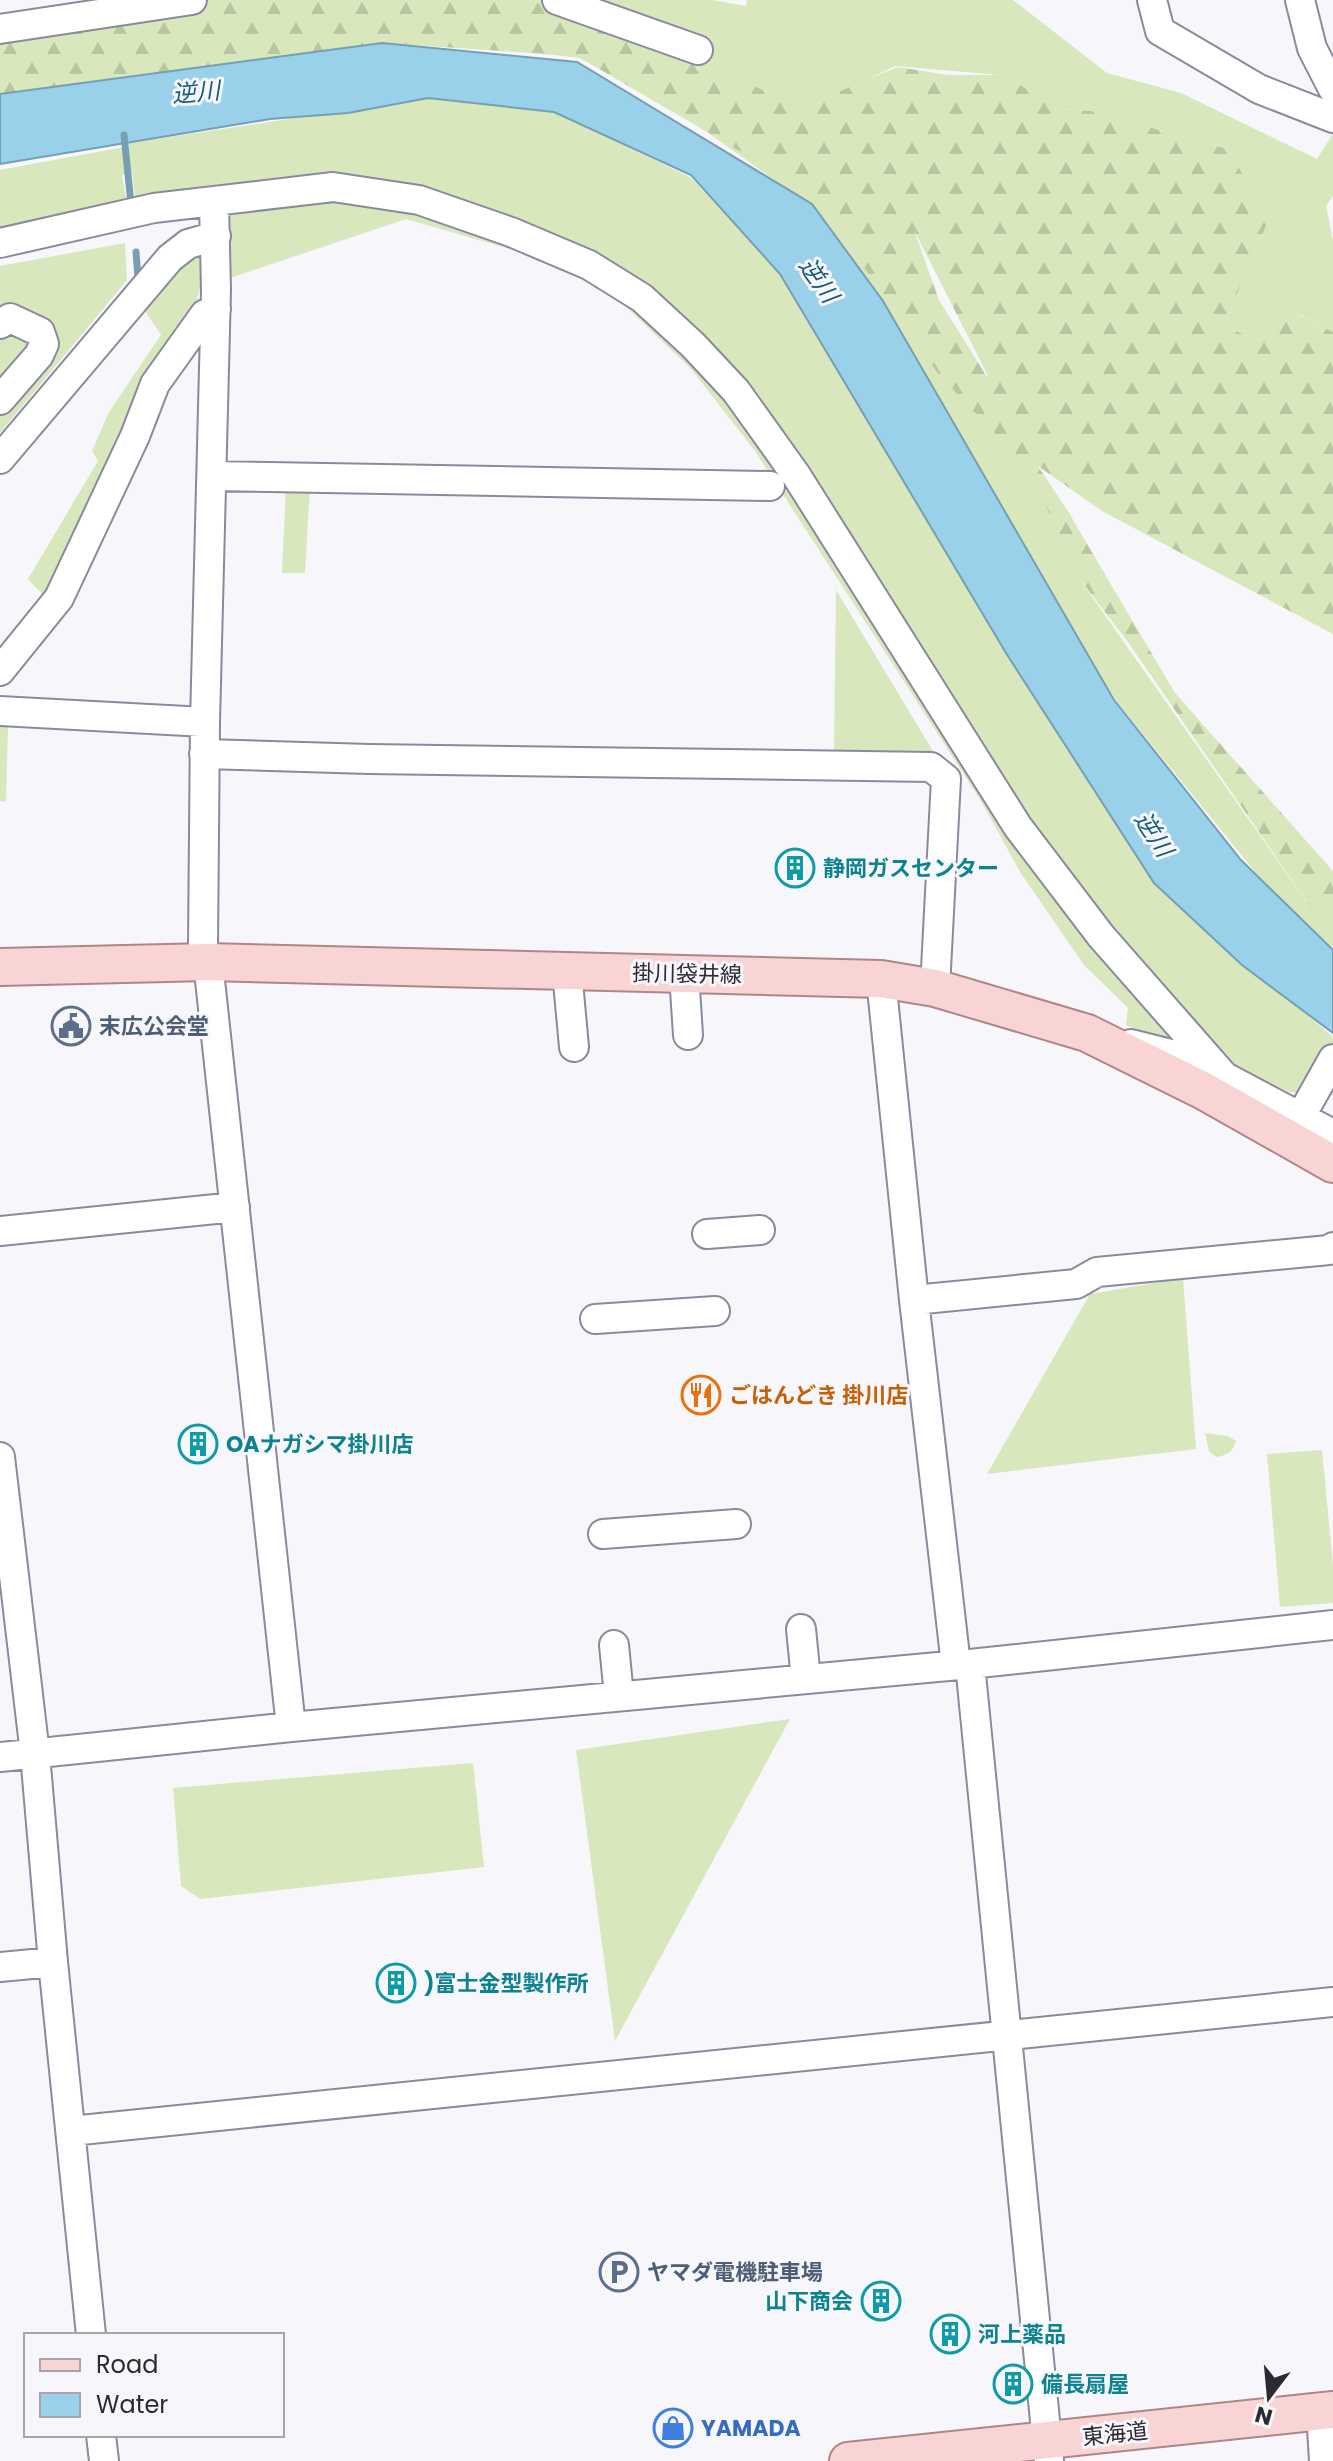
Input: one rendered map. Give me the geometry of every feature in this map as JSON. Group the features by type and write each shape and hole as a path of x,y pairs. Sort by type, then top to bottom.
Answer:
{"main road":[{"name":"掛川袋井線","path":"0,967 208,962 881,979 935,988 1087,1033 1204,1091 1333,1164"},
{"name":"東海道","path":"848,2461 1048,2452 1327,2411"}],"street":[{"path":"0,29 192,0"},
{"path":"557,0 698,50"},
{"path":"1152,0 1160,31 1259,89 1333,118"},
{"path":"1300,0 1312,48 1333,89"},
{"path":"0,243 154,208 333,187 419,200 511,232 589,265 642,298 693,345 736,391 796,475 1018,827 1101,936 1223,1075"},
{"path":"214,203 216,309 204,754 203,945 208,962 291,1727"},
{"path":"0,459 170,258 188,244 216,236"},
{"path":"0,671 59,598 135,436 155,384 205,314 216,309"},
{"path":"0,324 10,318 40,332 44,344 39,355 1,394"},
{"path":"212,476 770,486"},
{"path":"0,711 205,722"},
{"path":"204,754 931,767 946,779 935,988"},
{"path":"567,971 574,1047"},
{"path":"684,974 688,1035"},
{"path":"881,979 914,1300 963,1665 1007,2034 1048,2452"},
{"path":"1087,1033 1191,1059 1223,1075 1306,1107 1333,1134"},
{"path":"1306,1107 1333,1059"},
{"path":"0,1231 235,1207"},
{"path":"707,1234 760,1230"},
{"path":"914,1300 1076,1284 1097,1272 1329,1250 1333,1247"},
{"path":"595,1319 715,1311"},
{"path":"0,1457 35,1754 91,2333"},
{"path":"603,1534 736,1524"},
{"path":"0,1757 963,1665 1333,1625"},
{"path":"801,1629 806,1679"},
{"path":"614,1645 619,1696"},
{"path":"0,1967 53,1962"},
{"path":"71,2131 1333,2002"},
{"path":"1324,2461 1327,2411"},
{"path":"101,2437 104,2461"}],"green space":[{"path":"192,0 528,0 696,58 804,110 857,83 898,67 948,75 1004,75 1058,109 1091,111 1228,149 1269,219 1223,326 1260,341 1296,313 1333,332 1333,634 1102,511 1038,466 1079,528 1070,515 1175,693 1333,871 1333,925 1316,915 1128,642 1078,577 1029,469 939,375 813,194 577,56 382,43 0,95 0,34","holes":["914,230 988,376 939,300"]},
{"path":"490,0 783,122 1029,469 1078,577 1316,915 1333,925 1333,948 1265,884 1117,702 1068,626 883,301 814,208 690,120 580,58 383,43 318,51"},
{"path":"528,0 712,0 746,6 747,0 1013,0 1107,73 1181,93 1317,159 1333,133 1333,196 1326,206 1333,240 1333,332 1297,313 1260,341 1223,326 1269,219 1228,149 1091,111 1058,109 999,75 895,66 804,110"},
{"path":"428,98 554,112 690,177 780,271 835,364 876,417 1012,661 1094,790 1166,893 1333,1037 1333,1095 1290,1092 1126,1025 1128,1008 1084,965 1020,872 981,801 755,451 691,369 615,296 534,256 406,219 224,280 221,206 337,194 416,200 491,235 420,199 327,183 136,205 132,173 122,175 127,205 0,240 0,170 129,146 129,143"},
{"path":"125,243 127,280 0,433 0,266"},
{"path":"194,253 208,262 195,306 49,601 28,579 98,461 92,451 109,412 161,335 145,311"},
{"path":"286,484 310,486 305,573 282,573"},
{"path":"836,590 936,756 834,754"},
{"path":"0,726 8,727 6,802 0,801"},
{"path":"1183,1278 1196,1449 987,1474 1090,1294"},
{"path":"1205,1433 1228,1436 1236,1441 1229,1452 1216,1457 1209,1451"},
{"path":"1322,1450 1333,1565 1333,1603 1280,1607 1267,1454"},
{"path":"790,1719 615,2041 576,1750"},
{"path":"473,1763 484,1867 200,1899 181,1886 173,1788"}],"water":[{"name":"逆川","path":"382,43 577,62 812,204 883,301 1114,700 1241,860 1333,950 1333,1033 1242,965 1154,883 1006,653 780,274 691,175 554,112 428,98 348,113 270,119 0,164 0,94"}],"waterway":[{"path":"124,135 131,204"},
{"path":"135,281 138,278 136,252"}],"place":[{"name":"静岡ガスセンター","path":"795,868"},
{"name":"末広公会堂","path":"71,1026"},
{"name":"ごはんどき 掛川店","path":"701,1395"},
{"name":"OAナガシマ掛川店","path":"198,1444"},
{"name":")富士金型製作所","path":"396,1983"},
{"name":"ヤマダ電機駐車場","path":"619,2272"},
{"name":"山下商会","path":"881,2301"},
{"name":"河上薬品","path":"950,2334"},
{"name":"備長扇屋","path":"1013,2384"},
{"name":"YAMADA","path":"673,2428"}]}
